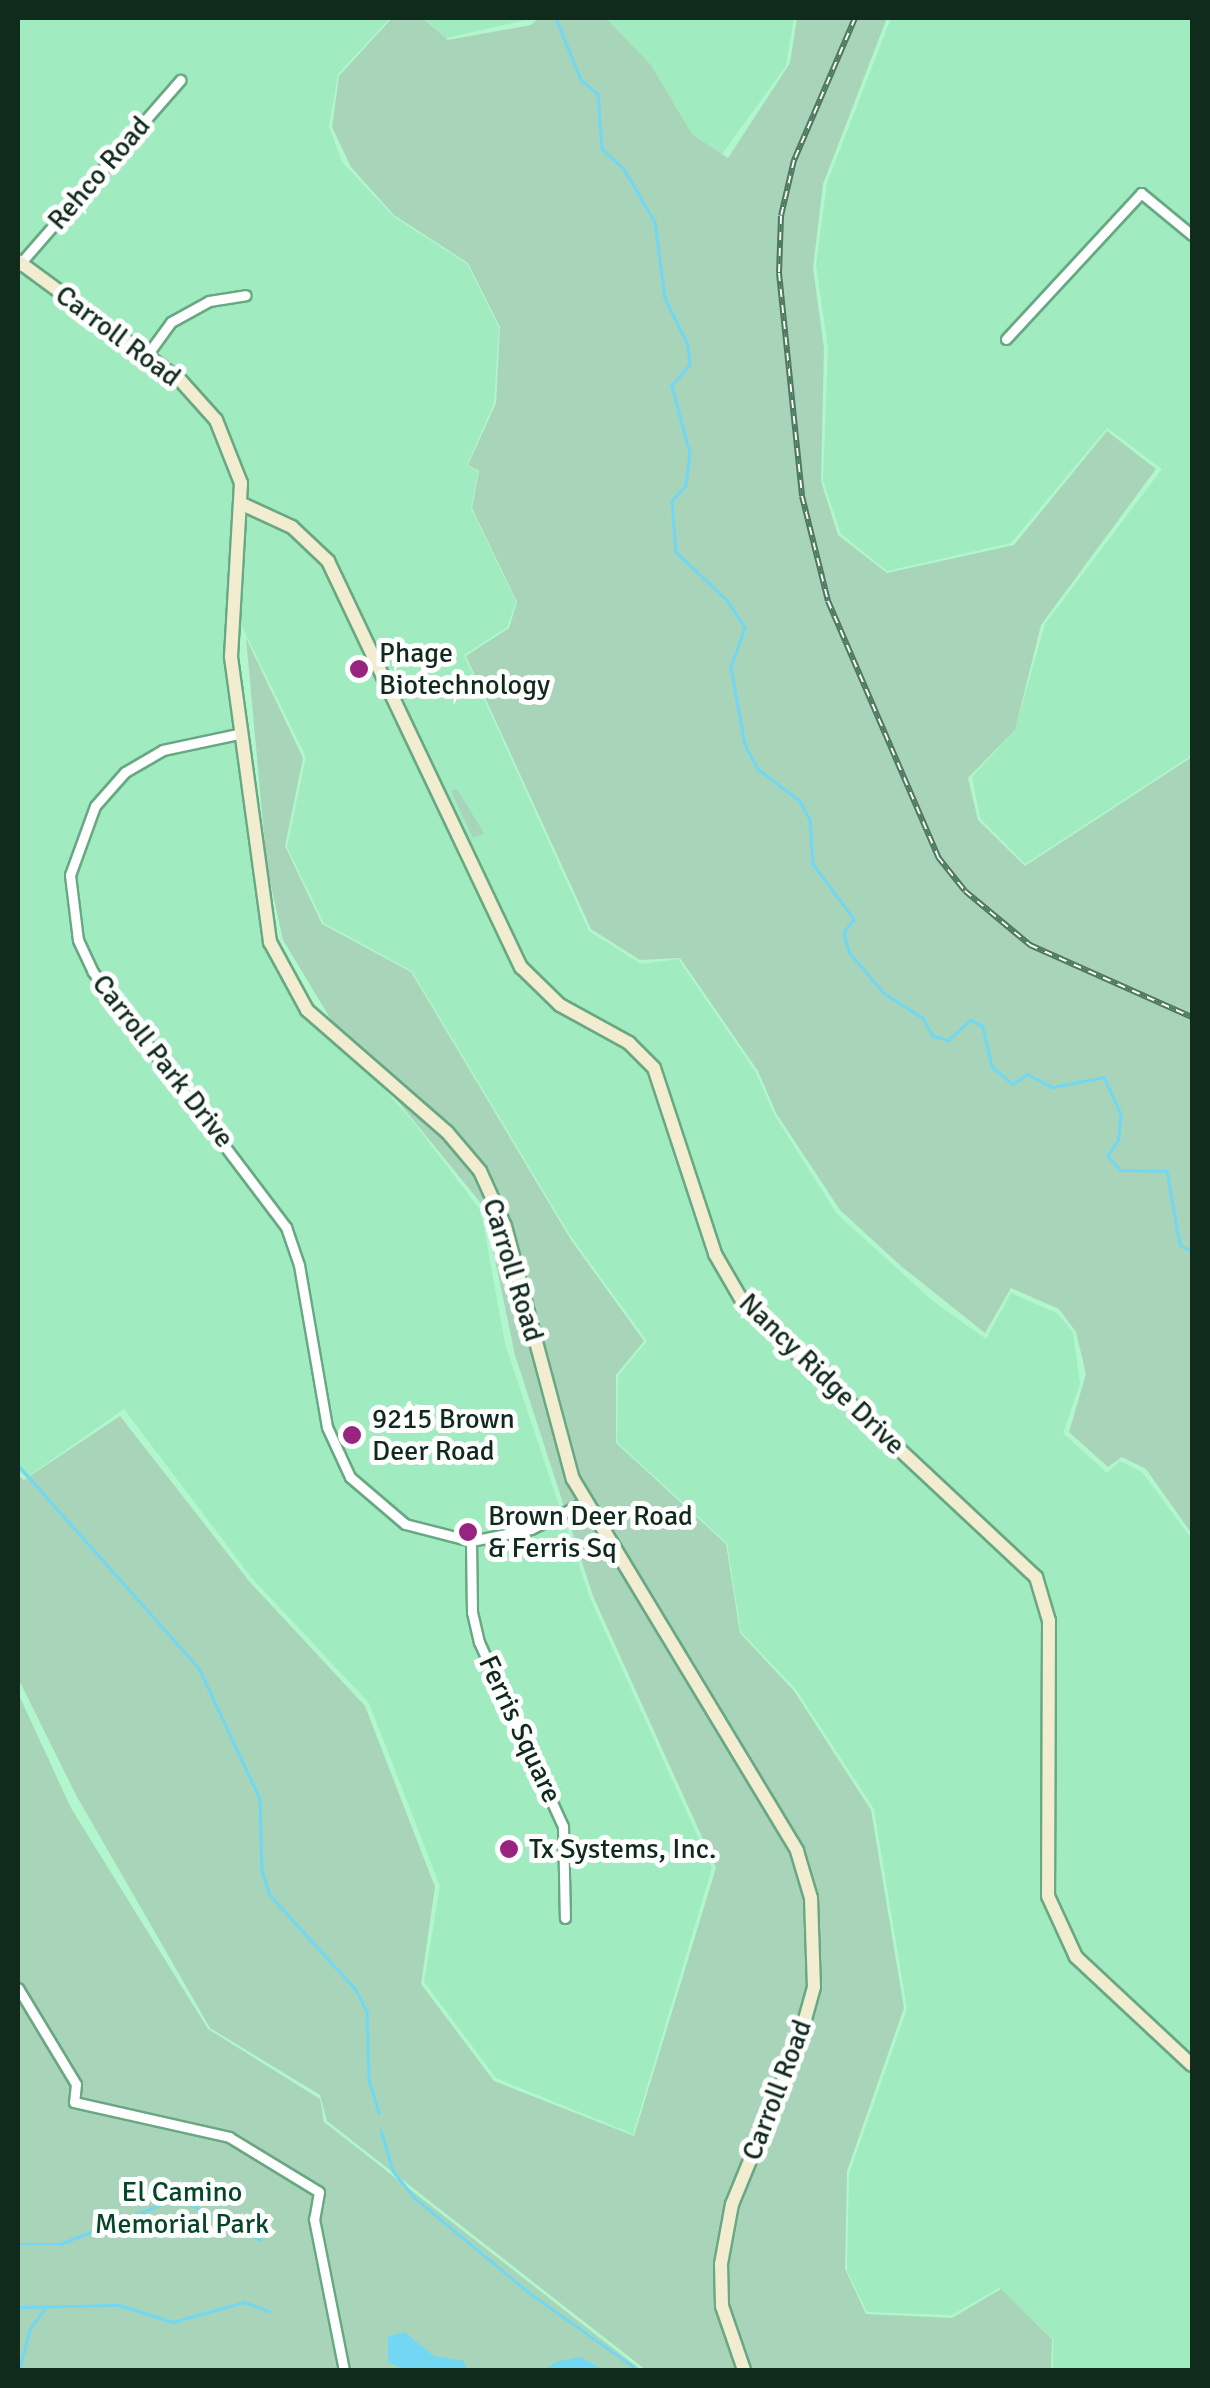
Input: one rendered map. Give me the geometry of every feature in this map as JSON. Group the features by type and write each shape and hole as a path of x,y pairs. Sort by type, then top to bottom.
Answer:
{"main road":[{"name":"Carroll Road","path":"18,264 148,355 216,420 235,461 242,504 231,638 238,734 270,942 307,1010 447,1132 480,1172 505,1226 565,1456 586,1502 780,1816 811,1898 814,1987 799,2041 726,2226 720,2264 727,2324 744,2370"},
{"name":"Nancy Ridge Drive","path":"242,504 292,527 328,560 521,967 560,1005 629,1043 654,1068 715,1254 744,1304 1036,1577 1048,1621 1048,1896 1076,1956 1192,2065"}],"street":[{"name":"Rehco Road","path":"18,264 180,80"},
{"path":"1006,340 1027,324 1141,194 1192,234"},
{"path":"148,355 170,322 209,301 246,295"},
{"name":"Carroll Park Drive","path":"238,734 163,750 125,772 86,821 70,875 71,910 93,972 267,1195 286,1227 304,1292 327,1427 350,1477 405,1524 471,1541"},
{"path":"471,1541 531,1529 586,1502"},
{"name":"Ferris Square","path":"471,1541 472,1612 480,1642 563,1826 565,1918"},
{"path":"18,1988 76,2084 74,2102 229,2137 319,2192 314,2219 344,2370"}],"shaded area":[{"path":"18,18 390,18 338,74 329,126 342,162 394,217 467,264 499,328 494,403 467,465 478,472 471,508 516,602 507,627 464,655 589,931 641,964 678,959 755,1071 775,1116 837,1214 934,1302 986,1339 1011,1293 1057,1313 1073,1332 1080,1384 1063,1433 1107,1473 1120,1461 1142,1472 1192,1539 1192,2370 1053,2370 1053,2339 999,2288 952,2315 867,2312 847,2271 849,2174 907,2009 874,1809 795,1688 741,1632 727,1543 617,1442 618,1376 647,1341 570,1235 412,971 324,923 287,847 306,757 229,600 248,837 270,960 415,1124 481,1211 505,1344 590,1598 712,1868 633,2134 496,2078 424,1982 440,1886 369,1703 251,1577 124,1409 26,1478 18,1470"},
{"path":"424,18 534,18 446,38"},
{"path":"606,18 794,18 786,66 722,154 692,134 651,65"},
{"path":"891,18 1192,18 1192,755 1025,864 980,818 972,777 1015,730 1045,624 1162,469 1107,428 1011,543 887,571 841,534 823,481 828,348 816,265 827,183"}],"green space":[{"path":"392,18 423,18 448,40 531,25 538,18 606,18 651,65 692,134 728,158 790,63 797,18 887,18 823,184 813,268 824,348 821,481 838,535 887,573 1014,545 1107,431 1156,469 1041,625 1015,730 968,778 978,820 1025,866 1192,757 1192,1534 1146,1469 1122,1457 1108,1467 1069,1432 1086,1374 1076,1332 1059,1309 1011,1288 985,1333 901,1266 840,1210 776,1113 758,1071 680,958 640,960 591,929 466,656 509,628 517,602 472,508 479,471 468,465 496,403 500,327 468,263 394,215 351,167 332,127 339,76"},
{"path":"246,638 303,758 285,846 322,924 411,972 571,1240 644,1341 616,1375 616,1443 726,1544 740,1633 794,1691 871,1810 904,2008 847,2171 845,2269 866,2314 952,2318 1001,2289 1052,2339 1051,2370 646,2370 327,2121 320,2095 210,2028 76,1795 18,1678 18,1474 24,1480 120,1416 249,1581 365,1706 435,1887 421,1984 494,2081 634,2136 716,1868 593,1596 515,1355 484,1207 330,1018 283,940 267,867"},
{"path":"457,789 484,833 473,838 451,791"},
{"name":"El Camino Memorial Park","path":"18,1693 71,1808 208,2029 320,2099 324,2122 641,2370 18,2370"}],"water":[{"path":"404,2332 434,2356 464,2361 467,2370 406,2370 388,2362 388,2337"},
{"path":"580,2357 604,2370 545,2370 556,2362"}],"waterway":[{"path":"556,18 581,80 598,94 602,149 624,169 655,222 665,298 688,345 690,365 672,386 690,453 686,486 672,501 676,552 727,600 745,628 731,668 745,744 758,769 800,801 810,820 813,864 854,919 844,933 849,952 884,993 923,1018 933,1036 948,1040 970,1020 983,1026 992,1067 1013,1084 1027,1074 1053,1087 1104,1077 1121,1114 1119,1139 1108,1156 1120,1170 1167,1171 1180,1245 1192,1251"},
{"path":"18,1465 199,1668 260,1799 262,1871 270,1895 356,1990 367,2012 369,2080 379,2112"},
{"path":"381,2130 393,2171 416,2199 531,2294 638,2370"},
{"path":"18,2244 60,2244 167,2202 186,2202 261,2240"},
{"path":"18,2307 119,2305 173,2322 244,2302 269,2311"},
{"path":"19,2370 30,2328 45,2309"}],"railway":[{"path":"855,18 794,160 781,216 779,273 802,496 828,601 938,857 965,891 1030,945 1192,1017"}],"place":[{"name":"Phage Biotechnology","path":"359,669"},
{"name":"9215 Brown Deer Road","path":"352,1435"},
{"name":"Brown Deer Road & Ferris Sq","path":"468,1532"},
{"name":"Tx Systems, Inc.","path":"509,1849"}]}
